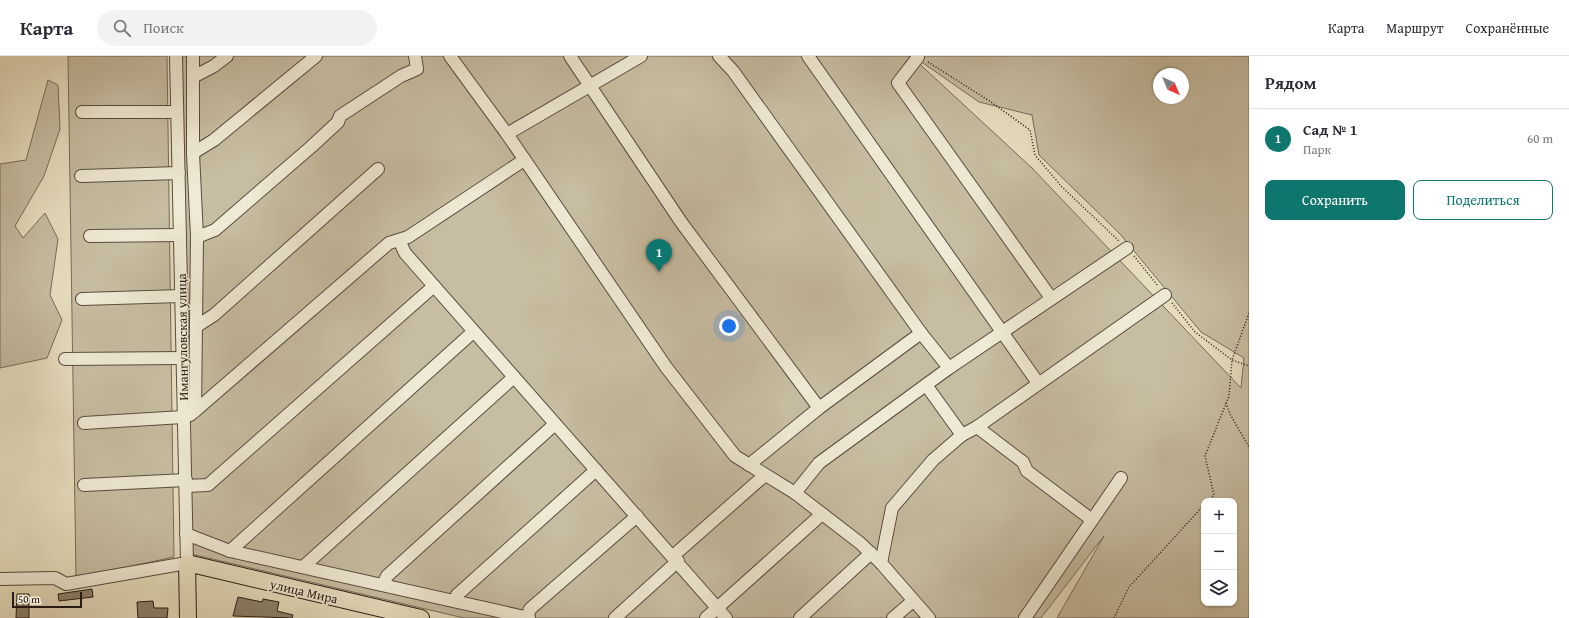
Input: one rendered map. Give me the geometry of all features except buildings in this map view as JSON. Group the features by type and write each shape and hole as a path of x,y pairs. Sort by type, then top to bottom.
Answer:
{"main road":[{"name":"Имангуловская улица","path":"187,563 188,618"},
{"name":"улица Мира","path":"187,563 421,618"}],"street":[{"name":"Имангуловская улица","path":"176,56 187,563"},
{"path":"193,56 193,153 197,237 195,411"},
{"path":"193,77 214,66 227,56"},
{"path":"193,153 214,140 316,56"},
{"path":"197,237 215,230 338,122 340,116 401,76 417,69 415,56"},
{"path":"450,56 507,134 666,367 735,456 795,493 860,542 881,563 929,618"},
{"path":"570,56 591,85 681,222 819,408"},
{"path":"507,134 641,56"},
{"path":"719,56 733,71 921,333 949,368"},
{"path":"808,56 1038,384"},
{"path":"918,57 898,83 1051,298"},
{"path":"82,112 178,112"},
{"path":"84,423 184,419 389,243 408,237 524,160"},
{"path":"197,326 214,315 378,169"},
{"path":"81,176 179,173"},
{"path":"90,236 180,235"},
{"path":"399,240 405,253 473,332 726,618"},
{"path":"795,493 819,463 1002,331 1127,248"},
{"path":"84,485 186,483 208,485 434,286"},
{"path":"881,563 892,508 933,460 962,436 1165,295"},
{"path":"82,299 181,296"},
{"path":"230,551 473,332"},
{"path":"749,466 819,408 921,333"},
{"path":"65,359 182,358"},
{"path":"303,567 514,377"},
{"path":"926,385 962,436"},
{"path":"383,585 387,576 555,424"},
{"path":"977,427 1023,462 1027,472 1092,520"},
{"path":"455,601 457,594 596,470"},
{"path":"615,618 675,559 765,475"},
{"path":"1025,618 1121,478"},
{"path":"706,618 822,514"},
{"path":"186,534 230,551 528,618 530,609 637,516"},
{"path":"800,618 871,553"},
{"path":"0,579 55,578 66,584 187,563"},
{"path":"894,618 913,601"}],"path":[{"path":"918,57 991,102 1030,130 1035,155 1062,187 1127,248 1195,332 1232,360 1249,366"},
{"path":"1211,498 1214,495 1205,456 1229,396 1232,360 1249,313"},
{"path":"1226,403 1230,414 1249,447"},
{"path":"1114,618 1129,587 1201,508"}],"shaded area":[{"path":"68,56 167,56 174,557 76,578"},
{"path":"182,56 911,56 1032,168 1241,388 1244,358 1201,332 1120,234 1039,155 1032,115 979,102 913,56 1249,56 1249,618 1057,618 1104,536 1041,618 464,618 191,554"},
{"path":"48,80 58,85 60,129 44,176 15,226 23,238 45,213 58,239 50,295 62,320 47,358 0,368 0,164 26,160"}],"place":[{"name":"Сад № 1","path":"659,272"}]}
